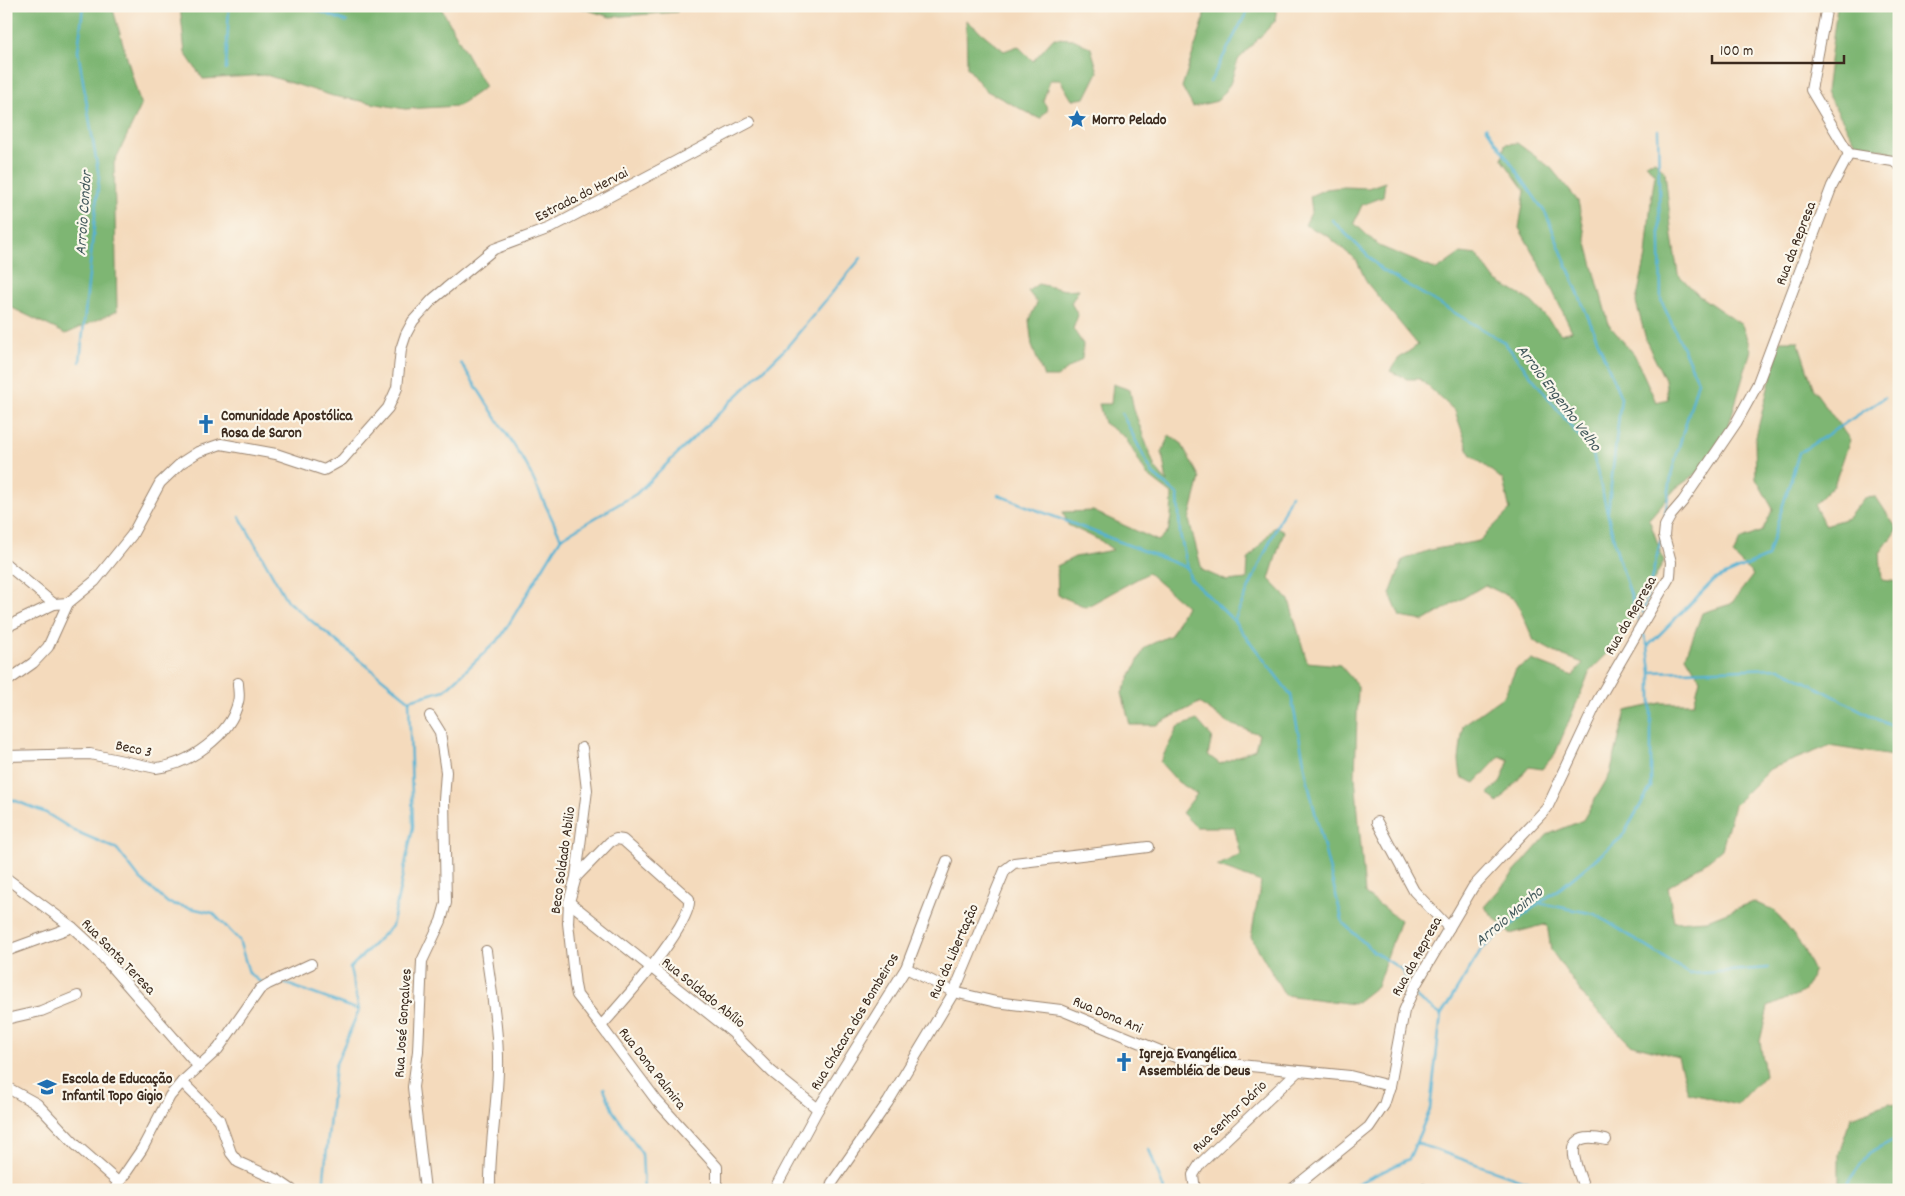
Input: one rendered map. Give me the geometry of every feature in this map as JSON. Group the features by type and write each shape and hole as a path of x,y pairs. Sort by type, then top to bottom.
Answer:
{"street":[{"path":"1827,6 1811,90 1849,154 1893,161 1899,166"},
{"name":"Estrada do Hervai","path":"68,603 95,580 132,535 160,483 181,463 198,452 221,444 276,454 324,470 342,460 388,408 397,388 401,349 406,334 413,322 434,299 494,248 550,228 750,122"},
{"name":"Rua da Represa","path":"1291,1190 1369,1127 1384,1105 1390,1086 1404,1011 1415,986 1473,887 1547,808 1598,700 1670,576 1671,562 1664,536 1664,526 1736,423 1757,385 1832,186 1849,154"},
{"path":"6,564 54,604"},
{"path":"6,627 54,604 68,603 48,647 33,662 6,682"},
{"name":"Beco 3","path":"6,756 90,754 156,768 165,767 208,746 220,734 234,714 238,702 238,683"},
{"name":"Rua José Gonçalves","path":"425,1190 413,1087 418,1051 422,961 441,921 446,903 444,800 446,772 440,732 430,716"},
{"name":"Beco Soldado Abilio","path":"582,748 587,790 576,877 569,902 568,924 574,985 577,995 602,1026"},
{"path":"1377,822 1414,891 1449,928"},
{"name":"Rua Dona Palmira","path":"576,877 610,842 616,839 623,840 689,899 690,906 680,926 650,968 602,1026 657,1101 717,1167 717,1190"},
{"name":"Rua da Libertação","path":"830,1190 832,1183 888,1102 954,992 1005,870 1014,863 1148,847"},
{"name":"Rua Chácara dos Bombeiros","path":"774,1190 818,1109 906,968 947,861"},
{"name":"Rua Santa Teresa","path":"6,878 72,927 95,948 199,1067"},
{"name":"Rua Soldado Abílio","path":"569,902 732,1032 772,1072 818,1109"},
{"path":"6,951 72,927"},
{"path":"486,951 497,1040 498,1068 491,1151 490,1190"},
{"path":"6,1087 37,1104 116,1186 142,1150 170,1096 182,1082 218,1049 260,989 311,964"},
{"name":"Rua Dona Ani","path":"906,968 954,992 996,1002 1061,1010 1180,1059 1350,1076 1390,1086"},
{"path":"6,1019 41,1011 78,996"},
{"name":"Rua Senhor Dário","path":"1195,1190 1193,1175 1200,1164 1298,1071"},
{"path":"182,1082 219,1119 231,1152 238,1162 276,1179 292,1190"},
{"path":"1585,1190 1572,1153 1575,1145 1582,1139 1591,1136 1606,1140"},
{"path":"6,1186 10,1190"}],"green space":[{"path":"6,6 112,6 141,106 114,163 117,311 66,334 6,305"},
{"path":"180,6 440,6 485,87 458,106 405,109 333,96 266,75 203,79 185,53"},
{"path":"575,6 680,6 677,12 610,17"},
{"path":"1205,6 1277,6 1275,21 1238,60 1230,84 1217,101 1193,107 1182,87 1203,22"},
{"path":"1837,6 1899,6 1899,154 1856,143 1826,92"},
{"path":"966,20 1004,51 1018,46 1033,61 1054,38 1073,39 1091,48 1098,72 1085,98 1072,100 1060,80 1050,80 1043,101 1048,109 1040,119 985,90 967,67"},
{"path":"1517,143 1551,168 1578,201 1586,240 1609,325 1634,354 1656,402 1668,399 1665,380 1647,343 1636,302 1646,256 1655,175 1646,163 1655,161 1665,172 1678,274 1698,295 1742,325 1751,350 1728,428 1705,468 1676,488 1649,519 1664,561 1621,640 1590,671 1555,754 1542,769 1529,767 1498,803 1488,793 1500,783 1509,760 1500,756 1475,783 1461,777 1459,760 1463,725 1504,696 1516,669 1532,660 1573,676 1583,663 1556,653 1534,641 1516,600 1485,585 1424,621 1400,617 1390,594 1403,560 1430,550 1479,541 1510,510 1503,480 1470,454 1455,411 1420,379 1407,379 1390,371 1398,359 1418,345 1367,283 1357,261 1328,236 1305,225 1312,211 1310,196 1326,189 1343,187 1368,188 1385,182 1383,197 1362,205 1354,223 1379,246 1437,270 1461,253 1477,255 1495,280 1532,302 1561,334 1572,331 1540,265 1519,228 1525,191 1502,159 1505,144"},
{"path":"1038,284 1065,290 1079,289 1071,303 1078,315 1073,329 1083,344 1082,359 1057,377 1044,377 1032,346 1029,320 1037,303 1028,291"},
{"path":"1780,341 1798,341 1814,390 1850,440 1834,485 1814,505 1825,525 1848,518 1864,498 1876,497 1897,529 1880,553 1882,580 1899,582 1899,757 1829,746 1770,769 1734,805 1722,849 1668,887 1674,922 1707,920 1753,902 1774,910 1802,946 1814,972 1803,992 1768,1007 1760,1041 1765,1075 1737,1105 1688,1093 1678,1057 1630,1044 1588,1002 1551,950 1547,924 1510,934 1484,907 1547,835 1583,820 1610,774 1626,711 1661,703 1694,703 1700,679 1686,656 1702,613 1731,604 1753,575 1733,555 1740,540 1762,531 1773,509 1756,479 1755,440"},
{"path":"1113,384 1130,390 1134,410 1155,468 1167,482 1162,453 1169,435 1181,443 1200,478 1189,520 1202,570 1227,581 1247,579 1248,560 1275,526 1284,531 1269,579 1289,600 1307,662 1340,665 1358,686 1355,776 1365,894 1400,920 1377,986 1354,1004 1285,995 1251,937 1261,882 1217,866 1241,854 1234,827 1196,827 1182,813 1197,794 1178,782 1160,762 1178,727 1197,720 1212,737 1208,755 1220,764 1255,749 1259,734 1230,724 1199,703 1156,725 1130,725 1122,693 1145,647 1171,635 1186,606 1148,573 1086,607 1058,595 1057,566 1075,557 1113,550 1101,541 1068,525 1063,512 1093,511 1158,541 1168,532 1172,494 1147,475 1125,437 1104,423 1099,404 1111,404"},
{"path":"1890,1103 1899,1106 1899,1190 1839,1190 1839,1154 1851,1117"}],"waterway":[{"name":"Arroio Condor","path":"80,362 99,177 78,51 83,6"},
{"path":"226,69 229,6"},
{"path":"307,6 347,22"},
{"path":"1210,82 1250,6"},
{"path":"1486,127 1546,214 1621,398 1608,511"},
{"path":"1658,130 1661,300 1698,381 1672,471 1665,516"},
{"name":"Arroio Engenho Velho","path":"1332,220 1382,270 1504,342 1593,454 1618,556 1640,623"},
{"path":"325,1190 324,1178 335,1066 359,1010 350,968 392,926 413,827 409,700 445,690 501,637 561,538 636,494 786,348 861,258"},
{"path":"461,363 527,466 561,538"},
{"path":"1648,646 1714,580 1767,557 1799,453 1884,398"},
{"path":"1122,414 1153,474 1178,495 1180,534 1190,578 1234,621 1291,695 1310,792 1343,923 1374,952 1401,969 1411,987"},
{"path":"998,495 1188,568"},
{"path":"1234,621 1291,495"},
{"path":"240,517 287,601 409,700"},
{"path":"1643,613 1661,539"},
{"name":"Arroio Moinho","path":"1344,1190 1409,1159 1430,1109 1441,1015 1482,949 1562,887 1622,837 1651,787 1651,672 1648,647 1642,630"},
{"path":"1652,672 1780,668 1885,723 1899,728"},
{"path":"6,797 46,813 75,831 117,849 140,879 168,903 213,913 239,940 249,973 260,982 263,982"},
{"path":"1539,903 1595,914 1690,974 1768,968"},
{"path":"281,982 358,1010"},
{"path":"1415,994 1418,999 1441,1015"},
{"path":"604,1088 613,1111 642,1154 644,1190"},
{"path":"1842,1190 1869,1153 1899,1137"},
{"path":"1416,1143 1550,1190"},
{"path":"1149,1149 1164,1190"}],"place":[{"name":"Morro Pelado","path":"1077,119"},
{"name":"Comunidade Apostólica Rosa de Saron","path":"206,424"},
{"name":"Igreja Evangélica Assembléia de Deus","path":"1124,1062"},
{"name":"Escola de Educação Infantil Topo Gigio","path":"47,1087"}]}
